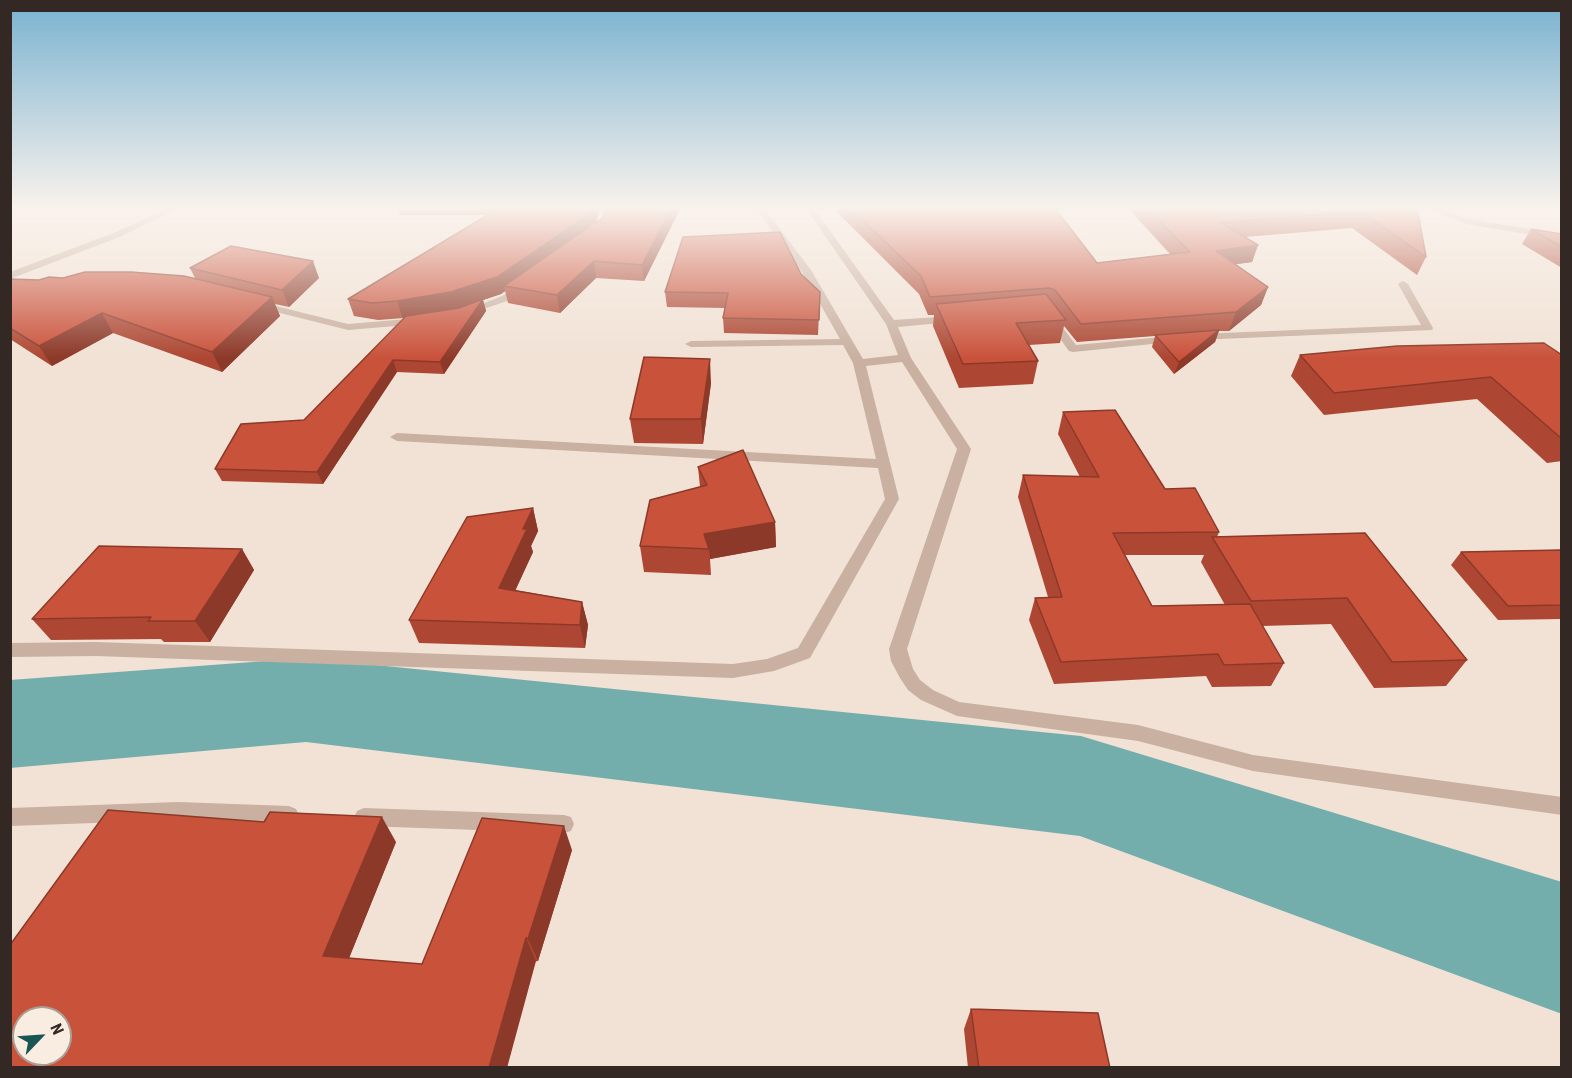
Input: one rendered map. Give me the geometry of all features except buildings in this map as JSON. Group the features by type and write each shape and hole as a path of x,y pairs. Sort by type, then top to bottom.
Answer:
{"street":[{"path":"10,276 59,257"},
{"path":"10,650 96,649 733,671 768,666 804,653 892,499 859,363 807,272 796,257"},
{"path":"844,257 891,324 905,358 964,449 898,649 906,674 914,685 927,695 957,709 1138,733 1253,763 1562,806"},
{"path":"458,315 506,298 534,278"},
{"path":"1045,311 1073,349 1199,337 1428,328 1403,284"},
{"path":"248,303 348,327 425,320"},
{"path":"891,324 962,318"},
{"path":"691,344 847,342"},
{"path":"859,363 905,358"},
{"path":"397,437 884,464"},
{"path":"10,817 178,811 307,815"},
{"path":"342,816 564,824"}],"waterway":[{"path":"10,724 306,700 1081,786 1562,948"}]}
